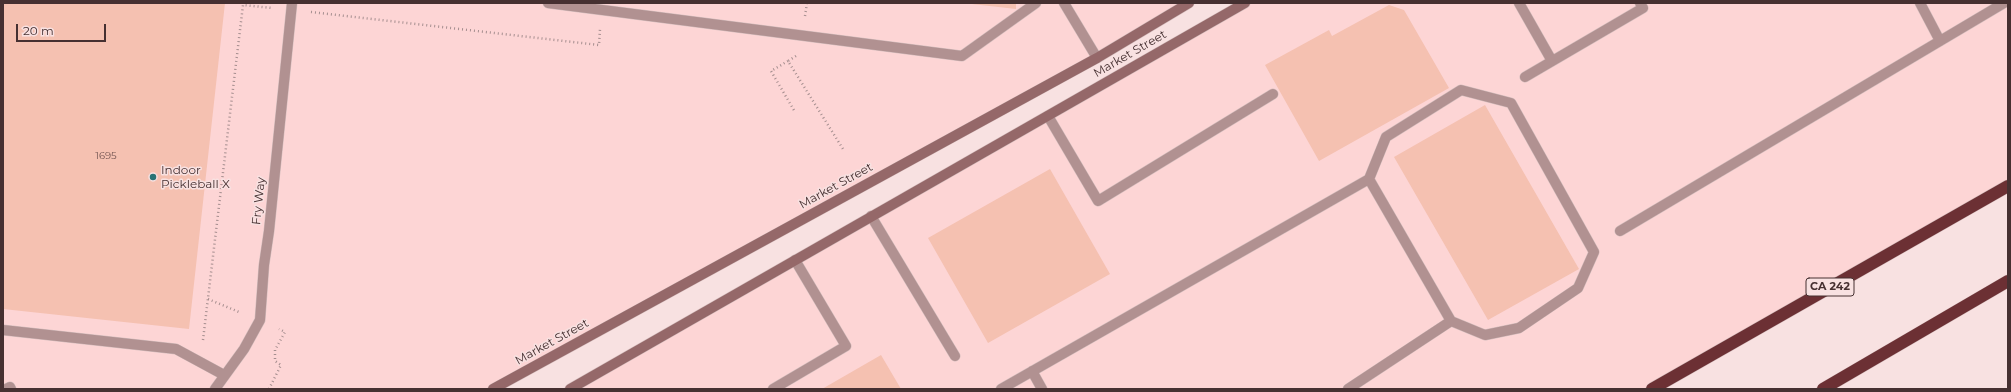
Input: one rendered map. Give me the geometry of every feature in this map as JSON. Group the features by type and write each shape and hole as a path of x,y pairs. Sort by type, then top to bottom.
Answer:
{"highway":[{"name":"CA 242","path":"1652,389 2008,186"},
{"path":"1823,389 2008,281"}],"main road":[{"name":"Market Street","path":"493,389 1097,58 1189,3"},
{"name":"Market Street","path":"571,389 1245,3"}],"street":[{"path":"548,3 602,10 617,7 802,35 962,56 1036,3"},
{"path":"1064,3 1097,58"},
{"path":"1520,3 1552,61"},
{"path":"1920,3 1940,41"},
{"path":"1620,231 2004,3"},
{"path":"1525,78 1644,5"},
{"name":"Fry Way","path":"215,389 244,349 260,320 264,265 269,231 292,7"},
{"path":"1001,389 1369,179 1386,137 1461,90 1511,103 1594,252 1578,288 1519,328 1485,335 1451,321 1369,179"},
{"path":"1048,116 1098,201 1273,94"},
{"path":"871,216 955,356"},
{"path":"773,389 846,346 795,260"},
{"path":"1348,389 1451,321"},
{"path":"3,330 176,349 224,375"},
{"path":"1032,371 1042,389"},
{"path":"6,389 10,387 11,389"}],"path":[{"path":"795,112 771,71 801,53 807,3"},
{"path":"192,357 204,338 243,5 292,7 598,45 602,10"},
{"path":"788,61 843,149"}],"shaded area":[{"path":"3,3 1189,3 493,389 3,389"},
{"path":"1245,3 2008,3 2008,186 1652,389 570,389"}],"building":[{"path":"3,3 225,3 189,329 3,309"},
{"path":"963,3 1016,3 1016,9"},
{"path":"1389,5 1404,10 1449,88 1319,161 1265,65 1329,30 1332,36"},
{"path":"1485,105 1579,269 1488,320 1394,157"},
{"path":"1050,169 1110,274 988,343 928,238"},
{"path":"881,355 901,389 822,389"}],"place":[{"name":"Indoor Pickleball X","path":"153,177"}]}
